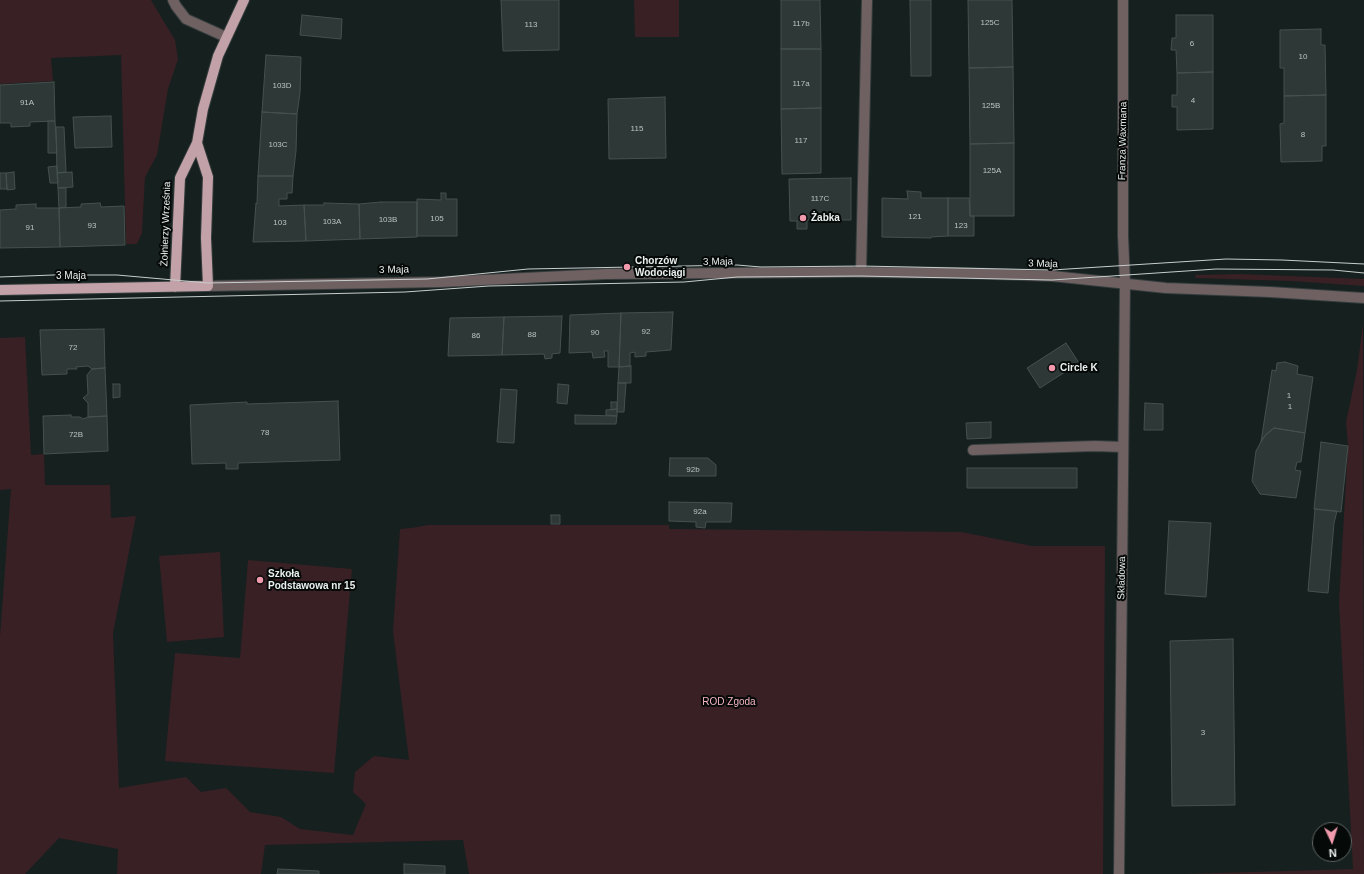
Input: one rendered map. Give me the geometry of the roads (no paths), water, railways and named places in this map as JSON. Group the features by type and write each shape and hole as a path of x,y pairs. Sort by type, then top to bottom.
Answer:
{"main road":[{"name":"Żołnierzy Września","path":"175,287 180,178 197,143 210,83 218,56 244,0"},
{"path":"197,143 208,177 206,238 208,286"},
{"name":"3 Maja","path":"0,290 208,286"}],"street":[{"path":"173,0 186,19 226,37"},
{"path":"861,272 867,0"},
{"name":"Franza Waxmana","path":"1124,0 1123,236 1125,283"},
{"name":"3 Maja","path":"208,286 442,282 606,274 861,272 1052,276 1166,288 1270,292 1364,298"},
{"name":"Składowa","path":"1119,874 1125,283"},
{"path":"973,450 1095,446 1123,447"}],"tram line":[{"path":"0,277 117,275 208,283 427,279 528,269 737,265 761,267 862,266 1052,270 1226,259 1364,264"},
{"path":"0,301 405,292 489,286 684,282 737,277 861,276 1052,280 1216,269 1333,270 1364,273"}],"place":[{"name":"Żabka","path":"803,218"},
{"name":"Chorzów Wodociągi","path":"627,267"},
{"name":"Circle K","path":"1052,368"},
{"name":"Szkoła Podstawowa nr 15","path":"260,580"}],"park label":[{"name":"ROD Zgoda","path":"729,702"}]}
